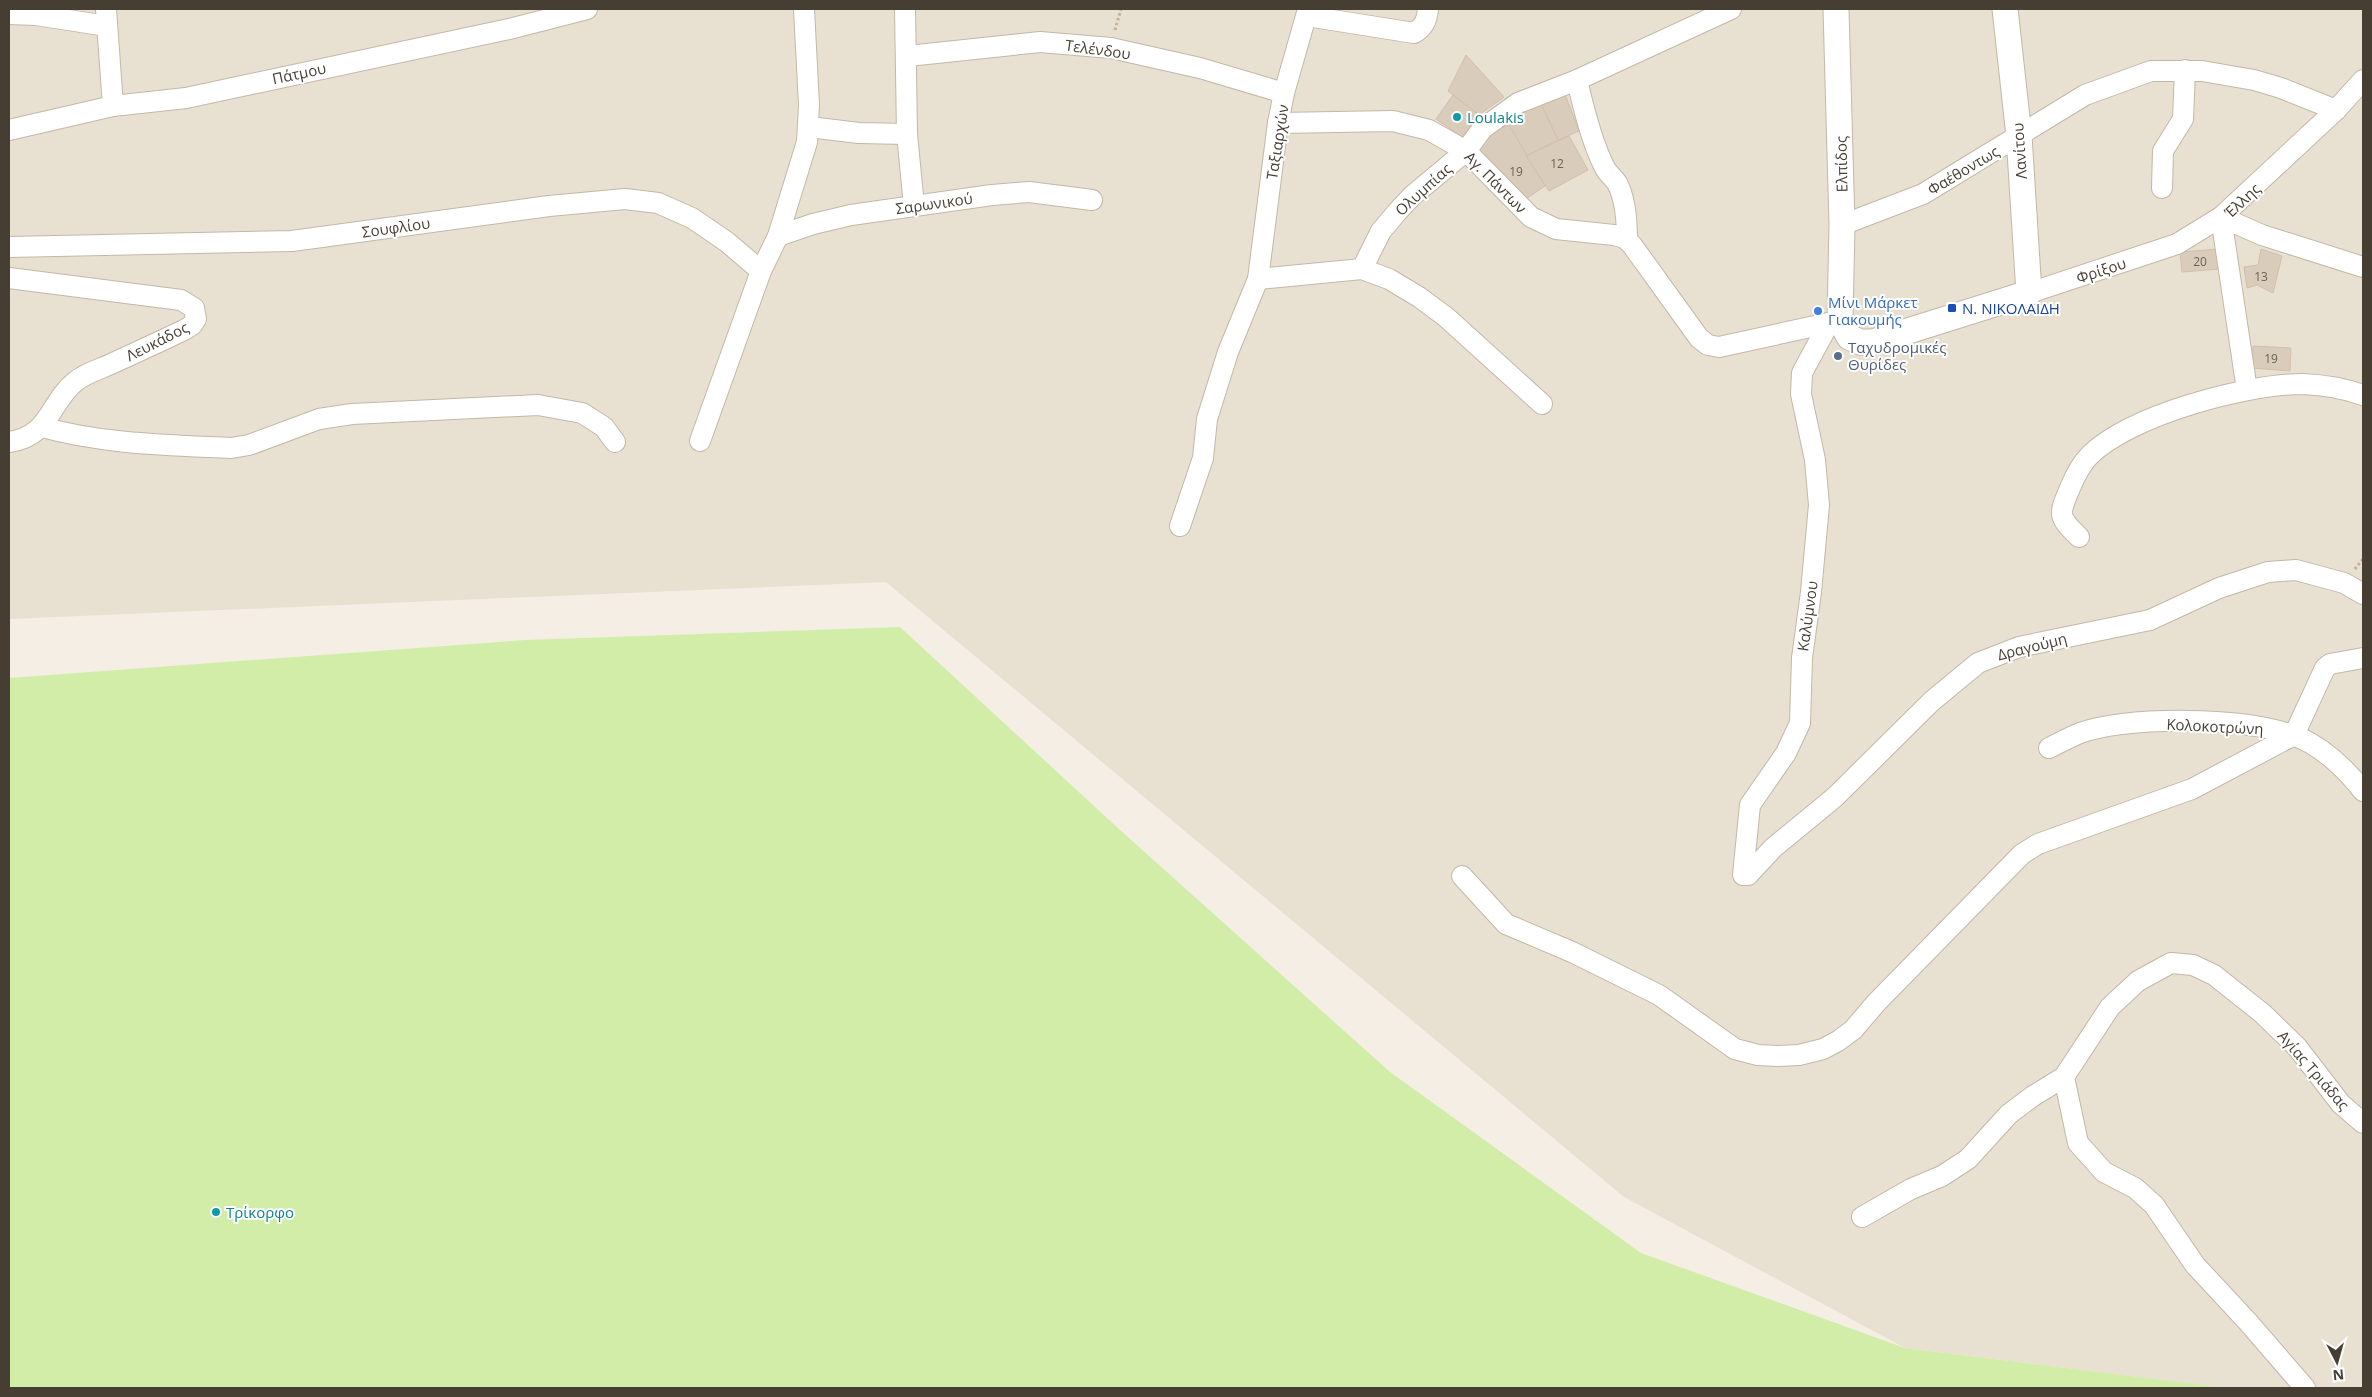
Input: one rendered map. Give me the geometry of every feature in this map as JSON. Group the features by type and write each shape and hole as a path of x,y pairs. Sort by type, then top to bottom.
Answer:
{"street":[{"name":"Πάτμου","path":"9,130 113,106 186,98 509,29 587,9"},
{"path":"700,441 761,271 778,236 807,142 809,127 804,9"},
{"path":"905,9 908,56 907,134 914,206"},
{"path":"1307,12 1414,33 1421,28 1427,18 1428,9"},
{"name":"Ολυμπίας","path":"1362,269 1381,231 1412,196 1466,151 1482,129 1518,102 1577,80 1731,9"},
{"name":"Ελπίδος","path":"1835,322 1842,225 1836,9"},
{"name":"Λανίτου","path":"2005,9 2019,136 2029,293"},
{"name":"Ταξιαρχών","path":"1180,526 1203,458 1207,419 1228,352 1258,279 1278,123 1284,93 1307,12"},
{"path":"9,14 106,17 113,106"},
{"name":"Τελένδου","path":"908,56 1040,42 1111,48 1200,68 1284,93"},
{"path":"2162,188 2164,151 2183,119 2185,70"},
{"name":"Φαέθοντως","path":"1842,225 1922,194 2085,95 2152,71 2185,70 2254,80 2289,91 2336,110"},
{"path":"1577,80 1583,107 1605,168 1617,184 1624,203 1627,222 1626,240 1632,245 1699,338 1708,345 1719,347 1835,322"},
{"name":"Έλλης","path":"2247,390 2221,217 2255,188 2336,110 2363,80"},
{"name":"Αγ. Πάντων","path":"1278,123 1393,121 1429,130 1466,151 1531,217 1556,229 1614,235 1626,240"},
{"path":"809,127 859,133 907,134"},
{"name":"Σαρωνικού","path":"778,236 813,224 851,215 992,195 1029,192 1092,200"},
{"name":"Σουφλίου","path":"9,248 292,241 549,206 625,199 658,203 692,218 727,242 761,271"},
{"path":"2221,217 2262,235 2363,267"},
{"name":"Φρίξου","path":"1835,322 1849,337 1860,342 1873,342 2177,244 2221,217"},
{"path":"1258,279 1362,269 1389,279 1419,297 1446,317 1542,404"},
{"name":"Λευκάδος","path":"9,278 165,296 188,302 196,313 196,319 192,326 78,379 61,394 50,418 42,427 18,441 9,442"},
{"name":"Καλύμνου","path":"1764,859 1748,875 1743,875 1750,805 1786,753 1800,723 1802,658 1811,592 1819,505 1815,460 1801,394 1802,373 1835,322"},
{"path":"2079,537 2067,525 2061,509 2076,474 2089,456 2124,432 2169,412 2247,390 2304,384 2324,385 2363,395"},
{"path":"42,427 63,433 96,437 232,448 249,445 319,419 352,414 538,404 582,413 604,428 616,442"},
{"name":"Δραγούμη","path":"1764,859 1786,837 1835,797 1947,687 1978,663 1995,655 2048,641 2139,623 2171,612 2219,588 2268,572 2296,570 2344,583 2363,594"},
{"path":"1462,876 1506,924 1572,952 1659,996 1735,1049 1758,1055 1799,1055 1822,1049 1838,1041 1853,1030 1876,1003 2022,854 2038,844 2192,789 2294,735 2324,668 2330,664 2363,658"},
{"name":"Κολοκοτρώνη","path":"2049,748 2080,734 2110,726 2176,722 2255,725 2294,735 2325,753 2363,791"},
{"name":"Αγίας Τριάδας","path":"2064,1077 2110,1007 2138,981 2171,964 2194,965 2214,975 2262,1013 2297,1048 2341,1104 2363,1123"},
{"path":"1862,1217 1911,1189 1942,1176 1968,1159 2009,1114 2033,1096 2064,1077 2078,1143 2104,1172 2135,1188 2154,1205 2195,1265 2305,1388"}],"shaded area":[{"path":"9,9 2363,9 2363,1388 2228,1388 1905,1348 1624,1197 886,582 9,619"}],"green space":[{"path":"900,627 1120,830 1390,1072 1641,1253 1905,1348 2228,1388 9,1388 9,678 526,640"}],"building":[{"path":"1466,55 1504,97 1479,115 1448,91"},
{"path":"1564,91 1579,131 1558,140 1539,100"},
{"name":"Loulakis","path":"1453,95 1479,115 1462,137 1436,119"},
{"path":"1539,100 1558,140 1526,156 1505,118"},
{"path":"1505,118 1545,186 1526,199 1477,150 1490,132"},
{"path":"1569,136 1588,170 1549,191 1526,156"},
{"path":"2219,249 2221,269 2182,272 2180,252"},
{"path":"2261,249 2282,256 2273,293 2257,285 2247,288 2244,267 2258,265"},
{"path":"2253,346 2291,348 2290,371 2252,368"}],"place":[{"name":"Loulakis","path":"1457,117"},
{"name":"Ν. ΝΙΚΟΛΑΙΔΗ","path":"1952,308"},
{"name":"Μίνι Μάρκετ Γιακουμής","path":"1818,311"},
{"name":"Ταχυδρομικές Θυρίδες","path":"1838,356"},
{"name":"Τρίκορφο","path":"216,1212"}]}
